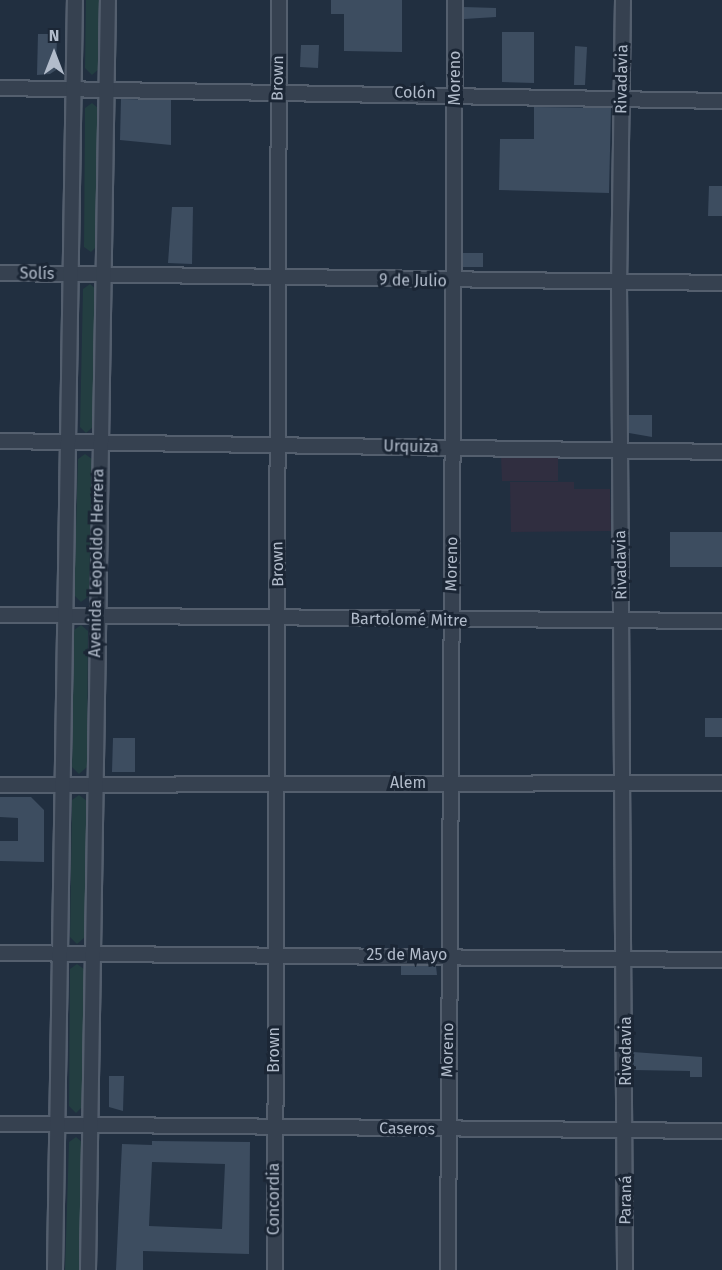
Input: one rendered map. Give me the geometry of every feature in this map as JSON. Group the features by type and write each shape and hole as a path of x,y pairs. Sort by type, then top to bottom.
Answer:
{"street":[{"name":"Avenida Leopoldo Herrera","path":"55,1270 64,615 74,274 75,0"},
{"name":"Avenida Leopoldo Herrera","path":"88,1270 92,1126 96,616 105,275 108,0"},
{"name":"Brown","path":"274,1127 274,954 279,783 277,90 279,0"},
{"name":"Moreno","path":"448,1270 455,0"},
{"name":"Rivadavia","path":"623,0 619,283 626,1131"},
{"name":"Colón","path":"0,88 454,93 722,101"},
{"name":"Solís","path":"0,273 105,275"},
{"name":"9 de Julio","path":"105,275 455,282 722,283"},
{"name":"Urquiza","path":"0,441 722,452"},
{"name":"Bartolomé Mitre","path":"0,615 452,621 722,621"},
{"name":"Alem","path":"0,785 622,780 722,783"},
{"name":"25 de Mayo","path":"0,953 449,955 722,960"},
{"name":"Caseros","path":"0,1124 722,1131"},
{"name":"Concordia","path":"274,1127 275,1270"},
{"name":"Paraná","path":"625,1270 626,1131"}],"shaded area":[{"path":"501,456 558,456 558,481 502,481"},
{"path":"510,482 574,482 574,489 610,489 611,531 511,532"}],"green space":[{"path":"86,0 101,0 100,68 92,75 85,68"},
{"path":"92,103 99,109 98,245 91,252 84,247 85,108"},
{"path":"90,284 97,290 94,426 86,433 80,427 83,289"},
{"path":"85,454 92,459 89,596 81,602 74,595 78,459"},
{"path":"81,625 88,631 87,767 79,774 72,767 74,630"},
{"path":"79,795 87,801 85,937 77,944 70,937 72,800"},
{"path":"77,964 84,969 83,1106 76,1113 69,1106 70,969"},
{"path":"76,1137 83,1143 80,1270 65,1270 69,1142"}],"building":[{"path":"331,0 402,0 402,52 344,51 344,14 331,14"},
{"path":"464,7 496,8 496,17 464,19"},
{"path":"502,32 534,32 534,83 502,82"},
{"path":"38,34 57,34 56,70 50,74 37,75"},
{"path":"301,45 319,45 318,68 300,67"},
{"path":"575,46 587,47 585,85 574,85"},
{"path":"121,99 171,100 171,145 120,140"},
{"path":"534,107 611,108 609,193 499,190 500,139 534,139"},
{"path":"709,186 722,186 722,216 708,216"},
{"path":"172,207 193,207 192,264 168,263"},
{"path":"463,253 483,253 483,267 463,267"},
{"path":"629,415 652,415 652,437 629,433"},
{"path":"670,532 722,532 722,567 670,567"},
{"path":"705,718 722,718 722,737 705,737"},
{"path":"113,738 135,738 135,772 112,772"},
{"path":"0,797 31,797 44,810 44,862 0,861 0,841 18,841 18,818 0,817"},
{"path":"401,966 436,966 437,975 401,975"},
{"path":"633,1052 702,1057 702,1077 690,1077 690,1071 633,1070"},
{"path":"109,1076 124,1076 123,1111 109,1107"},
{"path":"152,1141 250,1142 249,1254 143,1251 143,1270 116,1270 122,1144 152,1145","holes":["152,1162 225,1164 222,1229 149,1226"]}]}
